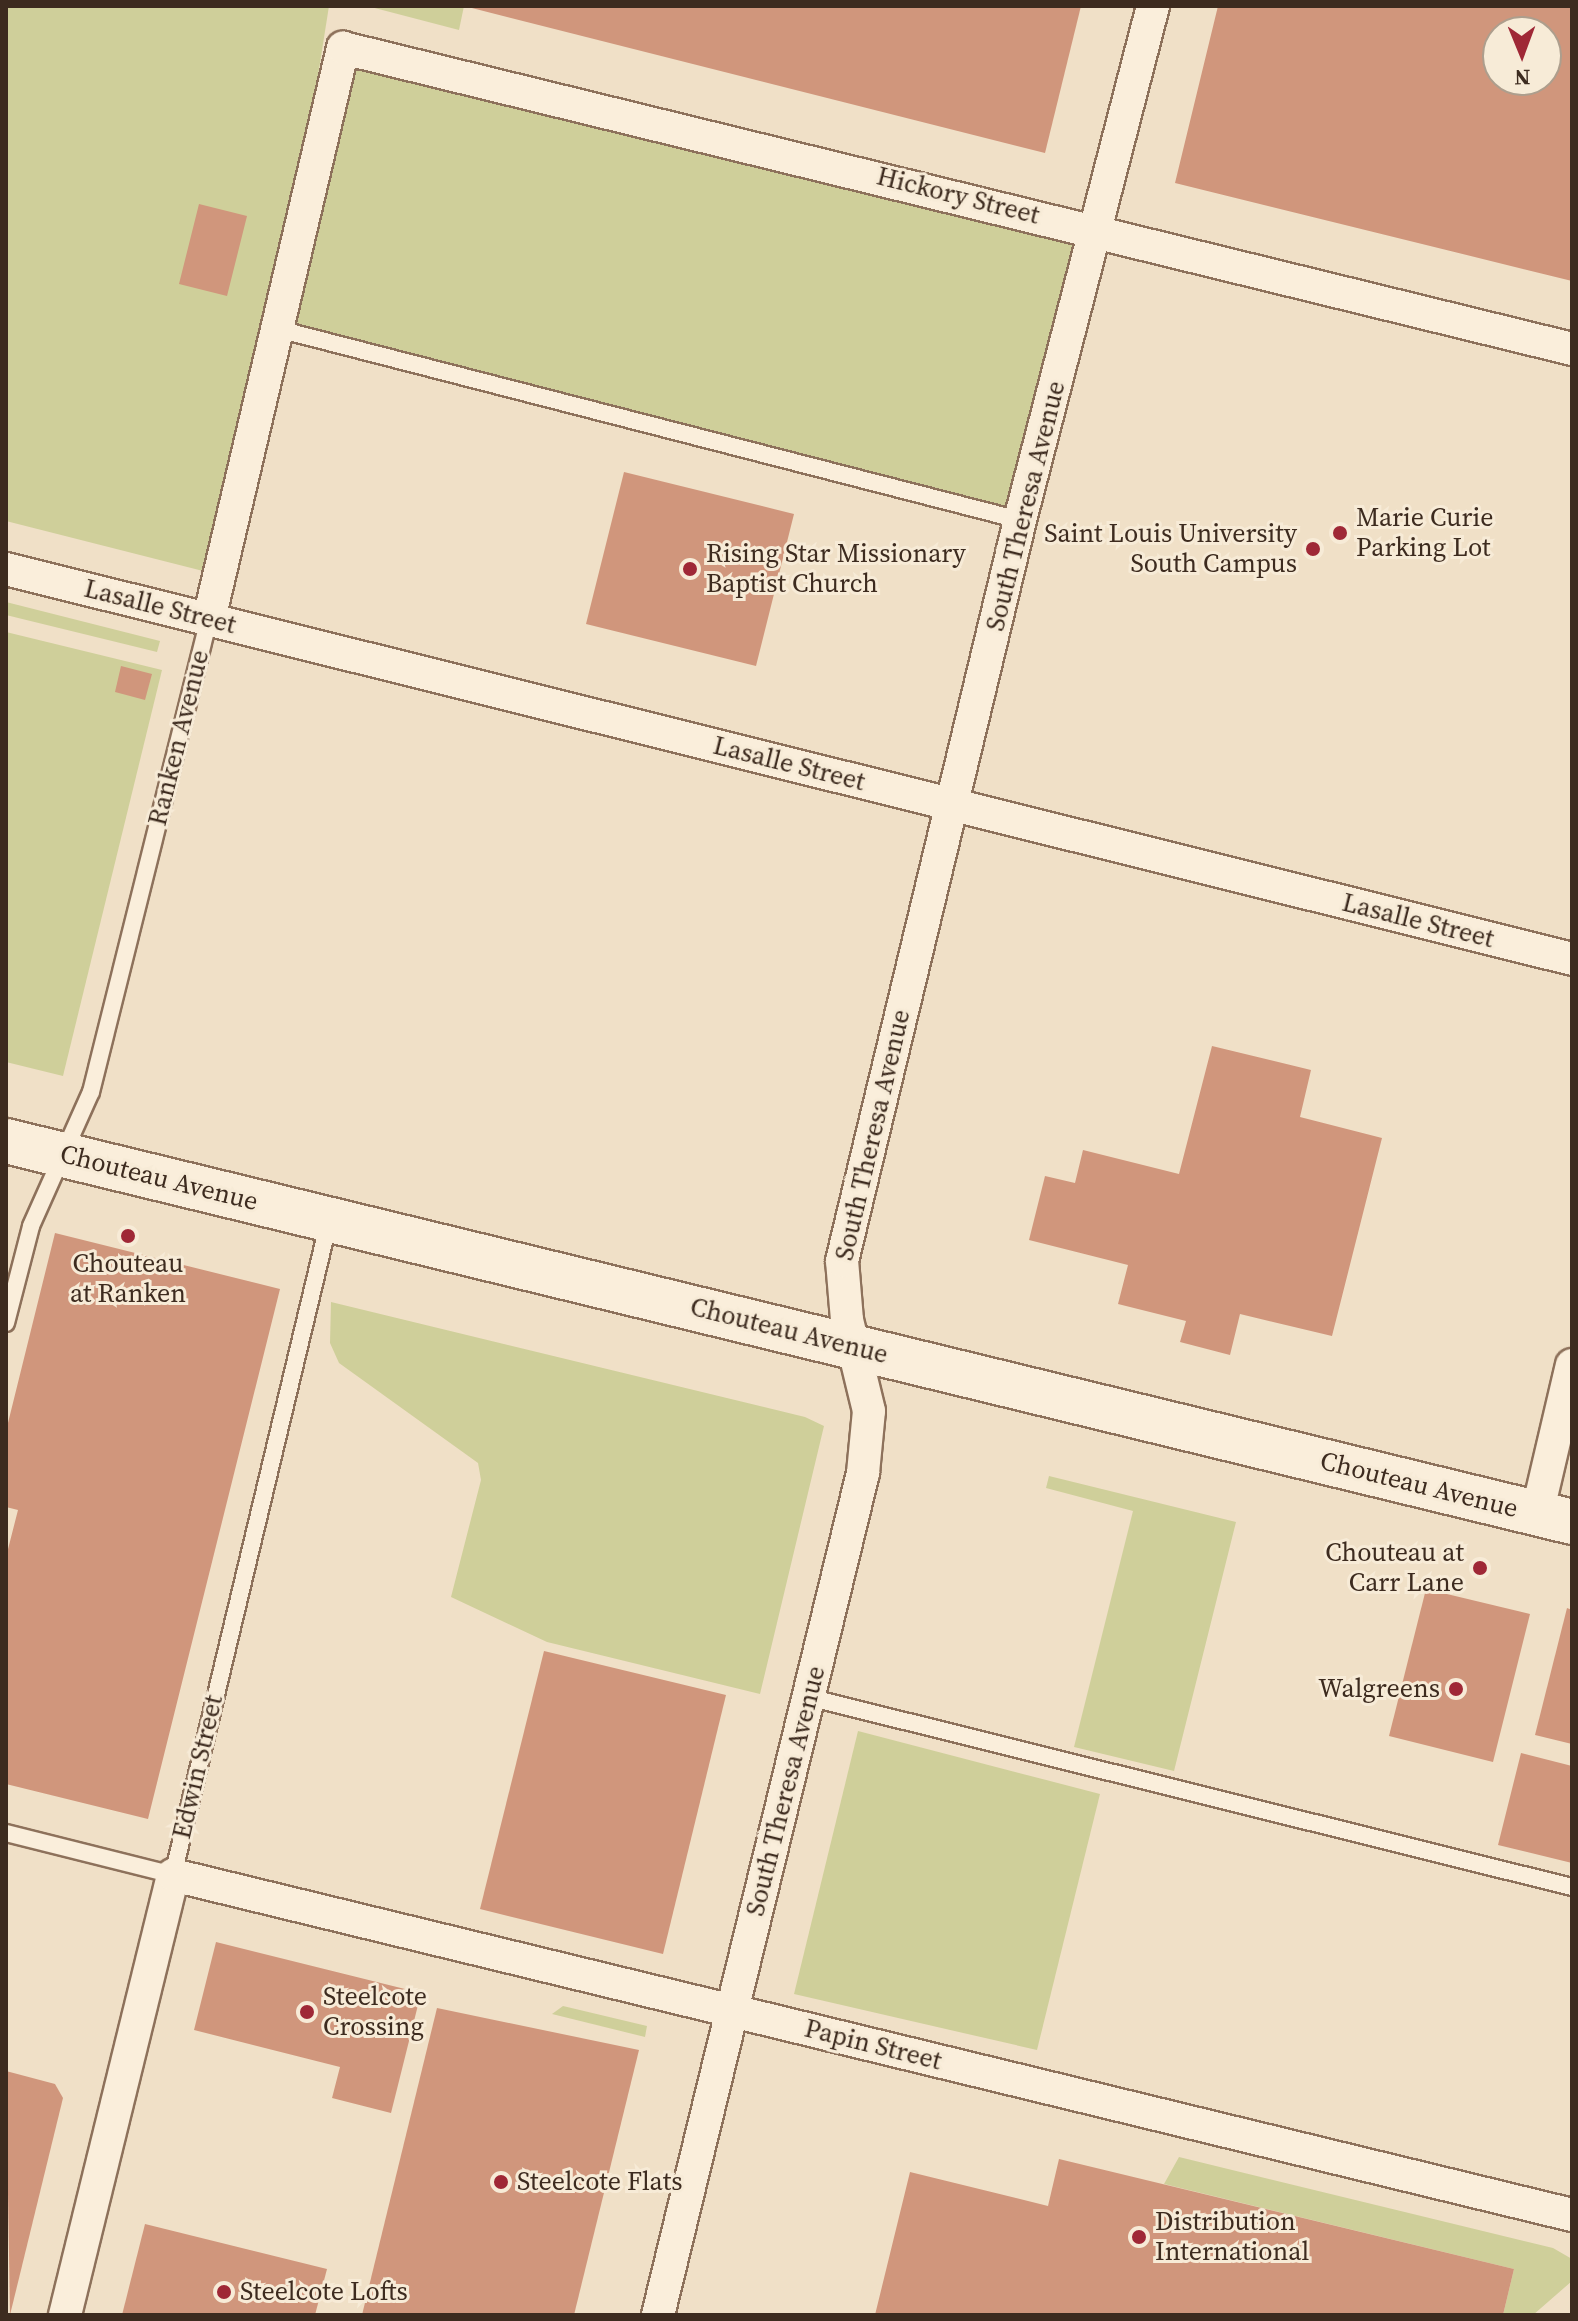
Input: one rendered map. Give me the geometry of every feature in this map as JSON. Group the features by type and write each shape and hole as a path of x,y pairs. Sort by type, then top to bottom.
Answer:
{"main road":[{"name":"Chouteau Avenue","path":"6,1141 1554,1518"}],"street":[{"name":"South Theresa Avenue","path":"658,2315 867,1444 869,1411 842,1293 842,1261 1020,520 1153,6"},
{"name":"Hickory Street","path":"343,48 1097,230 1572,349"},
{"name":"Ranken Avenue","path":"209,619 343,48"},
{"name":"Lasalle Street","path":"6,569 1572,959"},
{"path":"1554,1518 1572,1365"},
{"name":"Papin Street","path":"173,1875 1572,2215"},
{"name":"Edwin Street","path":"65,2315 173,1875"}],"lane":[{"path":"278,329 1020,520"},
{"name":"Ranken Avenue","path":"6,1323 31,1226 91,1092 209,619"},
{"name":"Edwin Street","path":"173,1875 329,1219"},
{"path":"808,1697 1572,1887"},
{"path":"6,1833 173,1875"}],"green space":[{"path":"6,6 329,6 308,139 207,572 6,521"},
{"path":"367,6 464,6 459,30"},
{"path":"343,48 1097,230 1020,520 278,329"},
{"path":"6,602 160,641 157,652 6,615"},
{"path":"6,632 162,670 63,1076 6,1062"},
{"path":"331,1302 805,1417 824,1426 760,1694 547,1642 451,1597 481,1480 478,1463 339,1363 330,1343"},
{"path":"1049,1476 1236,1522 1174,1771 1074,1747 1133,1511 1046,1488"},
{"path":"858,1731 1100,1794 1037,2050 794,1994"},
{"path":"563,2006 647,2026 645,2037 552,2014"},
{"path":"1179,2157 1553,2248 1572,2259 1572,2281 1533,2315 1503,2315 1514,2269 1164,2184"}],"building":[{"path":"464,6 1081,6 1045,153"},
{"path":"1218,6 1572,6 1572,281 1175,183"},
{"path":"199,204 247,216 227,296 179,284"},
{"name":"Rising Star Missionary Baptist Church","path":"624,472 794,514 756,666 586,624"},
{"path":"121,666 152,674 145,700 115,692"},
{"path":"1212,1046 1311,1070 1300,1117 1382,1138 1332,1336 1240,1314 1230,1355 1180,1342 1186,1321 1118,1304 1128,1265 1029,1240 1045,1176 1075,1183 1083,1150 1179,1174"},
{"path":"55,1233 280,1289 148,1819 6,1784 6,1557 18,1510 6,1507 6,1431"},
{"name":"Walgreens","path":"1426,1589 1530,1614 1493,1762 1389,1736"},
{"path":"1567,1608 1572,1610 1572,1744 1535,1735"},
{"path":"544,1651 726,1695 663,1954 480,1909"},
{"path":"1521,1753 1572,1766 1572,1863 1498,1845"},
{"name":"Steelcote Crossing","path":"216,1942 421,1993 391,2113 332,2098 340,2067 194,2030"},
{"name":"Steelcote Flats","path":"437,2008 639,2050 574,2315 362,2315"},
{"path":"6,2071 55,2084 63,2098 10,2315"},
{"name":"Distribution International","path":"1059,2159 1514,2269 1503,2315 875,2315 910,2172 1048,2206"},
{"name":"Steelcote Lofts","path":"145,2224 327,2269 315,2315 122,2315"}],"place":[{"name":"Marie Curie Parking Lot","path":"1340,533"},
{"name":"Saint Louis University South Campus","path":"1313,549"},
{"name":"Rising Star Missionary Baptist Church","path":"690,569"},
{"name":"Chouteau at Ranken","path":"128,1236"},
{"name":"Chouteau at Carr Lane","path":"1480,1568"},
{"name":"Walgreens","path":"1456,1689"},
{"name":"Steelcote Crossing","path":"307,2012"},
{"name":"Steelcote Flats","path":"501,2182"},
{"name":"Distribution International","path":"1139,2237"},
{"name":"Steelcote Lofts","path":"224,2292"}]}
